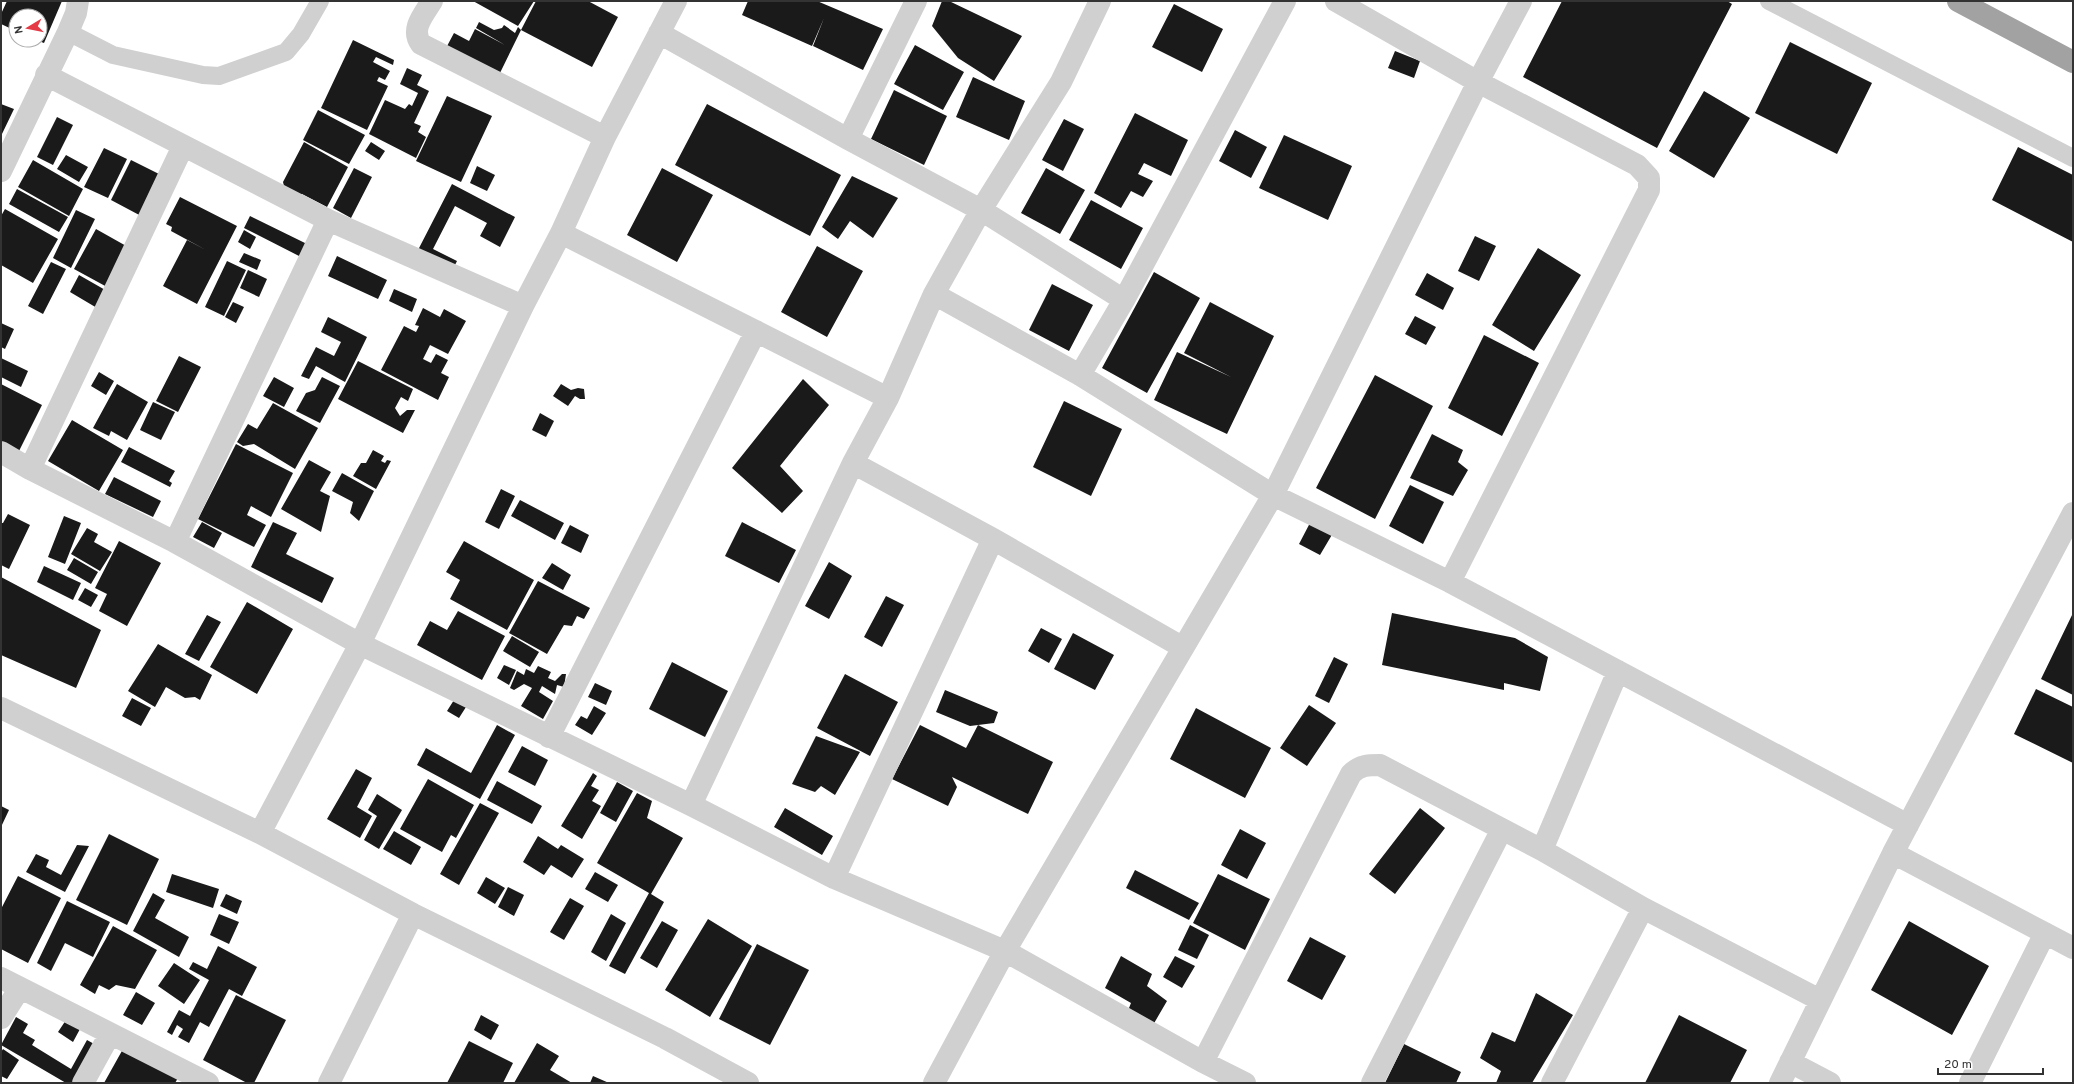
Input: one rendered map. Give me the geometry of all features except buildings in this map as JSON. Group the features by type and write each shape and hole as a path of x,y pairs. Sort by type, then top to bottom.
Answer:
{"highway":[{"path":"1962,2 2073,62"}],"street":[{"path":"1,171 68,32 76,13 78,1"},
{"path":"432,1 418,24 416,31 417,38 422,44 605,137"},
{"path":"260,833 360,644 523,306 561,233 605,137 676,1"},
{"path":"848,139 916,1"},
{"path":"691,805 853,464 888,398 934,294 981,210 1061,82 1100,1"},
{"path":"1080,375 1124,300 1285,1"},
{"path":"1336,1 1478,82 1637,165 1649,178 1649,190 1450,582"},
{"path":"934,1083 1005,951 1182,647 1273,495 1478,82 1521,1"},
{"path":"659,33 848,139 981,210 1124,300"},
{"path":"46,75 328,220 523,306"},
{"path":"30,469 183,146"},
{"path":"175,542 328,220"},
{"path":"561,233 888,398"},
{"path":"934,294 1080,375 1273,495 1450,582 1908,825"},
{"path":"548,737 756,331"},
{"path":"1,452 30,469 175,542 360,644 548,737 691,805 834,878 1005,951 1202,1062 1245,1083"},
{"path":"853,464 993,539 1182,647"},
{"path":"1780,1083 1893,853 2073,513"},
{"path":"834,878 993,539"},
{"path":"1542,850 1618,671"},
{"path":"1,708 260,833 413,914 665,1038 748,1083"},
{"path":"1202,1062 1348,781 1357,768 1366,765 1380,765 1542,850 1643,908 1820,1000"},
{"path":"1372,1083 1502,829"},
{"path":"1893,853 2073,948"},
{"path":"1552,1083 1643,908"},
{"path":"329,1083 413,914"},
{"path":"1970,1083 2045,933"},
{"path":"1,1018 10,983 208,1083"},
{"path":"83,1083 110,1034"},
{"path":"1790,1062 1830,1083"}],"lane":[{"path":"68,32 113,55 203,75 219,76 286,52 301,34 320,1"},
{"path":"1769,1 2073,158"}]}
